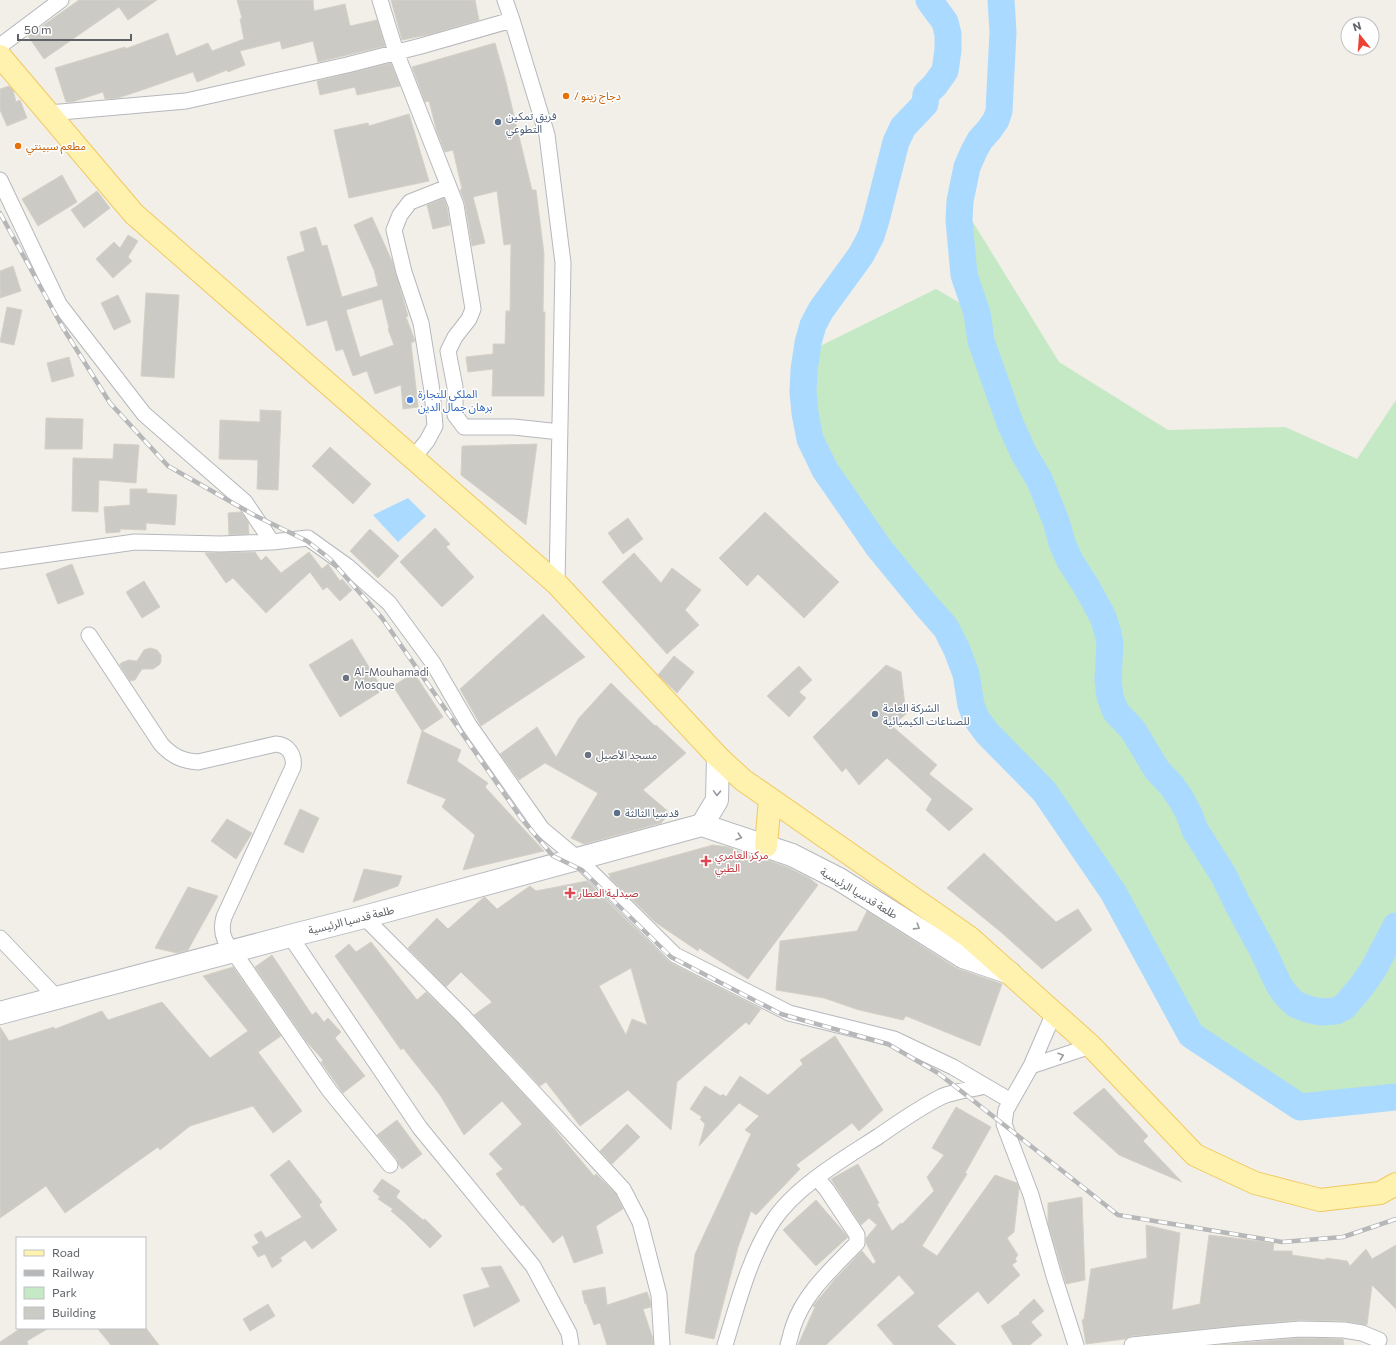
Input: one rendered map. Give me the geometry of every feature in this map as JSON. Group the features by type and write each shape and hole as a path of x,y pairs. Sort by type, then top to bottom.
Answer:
{"main road":[{"path":"0,56 134,214 557,584 718,757 743,780 969,937 1091,1046 1195,1155 1255,1183 1320,1200 1380,1193 1396,1184"},
{"path":"702,826 717,800 718,757"},
{"path":"766,846 770,799"},
{"name":"طلعة قدسيا الرئيسية","path":"0,1013 290,936 364,918 702,826 792,854 839,879 963,956 1010,973"}],"street":[{"path":"0,46 61,0"},
{"path":"380,0 396,52 456,205 473,309 469,319 455,337 448,351 455,387 455,415 464,427 514,427 560,432"},
{"path":"505,0 547,135 563,263 557,584"},
{"path":"48,113 186,101 396,52 512,20"},
{"path":"0,180 59,304 144,414 245,502 272,542"},
{"path":"413,458 427,441 435,426 432,390 421,323 404,272 394,230 400,215 410,202 448,187"},
{"path":"0,561 135,542 221,544 272,542 308,538 348,566 389,603 432,663 468,725 542,829 578,859 675,955 789,1013 894,1039 953,1067 1011,1101"},
{"path":"89,635 161,744 168,752 177,758 198,762 276,744 285,746 292,753 293,767 224,917 222,932 228,946 233,951 329,1090 390,1165"},
{"path":"364,918 463,1016 623,1189 640,1222 657,1288 662,1345"},
{"path":"290,936 420,1128 532,1266 569,1333 571,1345"},
{"path":"0,938 57,998"},
{"path":"1054,1013 1031,1066 1006,1110 1004,1124 1031,1195 1054,1276 1076,1345"},
{"path":"1031,1066 1091,1046"},
{"path":"725,1345 742,1290 756,1253 773,1220 787,1203 817,1178 906,1118 942,1096 985,1086"},
{"path":"788,1345 798,1314 814,1288 857,1243 857,1235 827,1190 817,1178"},
{"path":"1132,1345 1300,1329 1344,1330 1362,1333 1379,1340"}],"green space":[{"path":"960,201 1059,362 1168,430 1285,427 1357,459 1396,400 1396,1097 1300,1107 1191,1035 1106,882 1044,791 976,718 966,674 946,628 872,539 825,470 805,413 806,353 936,289 977,313 1000,390 1035,470 973,301","holes":["1044,492 1090,598 1070,561","1164,779 1172,786 1181,799 1209,852"]}],"water":[{"path":"408,498 426,516 398,542 373,515"}],"building":[{"path":"79,0 157,0 128,20 119,7 44,59 28,36"},
{"path":"237,0 313,0 314,11 345,4 350,26 377,20 385,46 318,62 313,41 282,49 280,41 240,51 245,65 228,72 227,70 197,82 193,72 118,98 105,99 103,92 72,102 66,102 55,68 125,47 125,49 168,33 176,56 208,43 212,51 244,39 240,19 242,18"},
{"path":"391,0 475,0 479,20 431,34 402,40"},
{"path":"495,43 532,190 536,190 544,254 544,396 492,396 493,369 468,372 466,357 493,354 493,344 505,344 506,311 510,311 511,244 504,245 497,191 473,197 485,243 472,246 465,203 460,190 462,189 453,150 445,152 437,132 429,101 425,102 412,67"},
{"path":"391,63 400,86 357,95 355,87 320,95 317,81"},
{"path":"9,86 13,90 16,102 20,100 27,118 7,126 0,110 0,89"},
{"path":"409,114 429,181 349,198 334,130 368,123 369,126"},
{"path":"62,175 77,202 38,226 22,199"},
{"path":"97,191 110,208 84,228 71,210"},
{"path":"444,198 450,225 433,229 427,205"},
{"path":"372,217 393,263 408,316 406,317 415,341 411,343 418,407 403,409 401,385 375,394 367,371 353,376 343,349 336,351 327,320 307,326 287,257 305,251 300,232 316,227 322,246 327,245 342,297 378,286 374,270 354,225","holes":["382,299 388,329 394,345 360,357 346,310"]},
{"path":"128,235 138,241 128,257 132,261 113,278 96,259 114,242 120,248"},
{"path":"13,266 21,291 0,298 0,271"},
{"path":"146,293 179,295 174,378 141,376"},
{"path":"118,295 131,322 114,330 101,303"},
{"path":"7,307 22,310 14,345 0,342"},
{"path":"69,357 74,376 52,382 47,363"},
{"path":"260,410 281,411 278,490 257,489 258,460 219,459 220,420 260,422"},
{"path":"46,418 83,419 82,449 45,449"},
{"path":"114,444 139,445 136,483 99,480 98,512 72,511 73,458 113,459"},
{"path":"537,444 526,525 461,475 462,446"},
{"path":"330,447 371,484 353,504 312,466"},
{"path":"130,489 147,489 147,493 177,495 175,525 146,523 146,530 120,529 120,532 106,533 104,507 130,505"},
{"path":"241,512 248,522 249,534 229,535 228,513"},
{"path":"765,512 839,582 804,618 758,574 747,586 719,558"},
{"path":"628,518 643,539 623,554 608,533"},
{"path":"435,528 450,544 446,547 474,577 442,607 400,562"},
{"path":"370,529 399,556 378,578 350,551"},
{"path":"255,552 261,561 266,556 281,573 309,552 322,569 328,564 340,581 342,579 352,590 340,601 327,587 323,590 310,572 266,613 233,578 226,583 205,553"},
{"path":"634,553 661,583 672,568 701,590 685,610 699,625 667,654 602,582"},
{"path":"72,564 84,594 58,604 46,574"},
{"path":"144,581 160,607 142,618 126,592"},
{"path":"543,614 585,657 481,726 460,689"},
{"name":"Al-Mouhamadi Mosque","path":"352,639 383,690 340,717 309,665"},
{"path":"150,648 157,650 161,655 161,662 153,669 142,669 135,680 130,681 120,664 129,660 137,661 144,650"},
{"path":"674,656 694,672 677,693 658,675"},
{"path":"886,665 901,672 906,714 892,726 937,765 929,774 973,809 949,831 926,810 932,799 887,758 859,785 846,768 842,772 813,737"},
{"path":"799,666 812,680 799,692 806,698 789,717 767,696"},
{"path":"414,673 443,717 422,731 393,686"},
{"path":"611,683 655,726 656,725 686,753 643,790 670,813 661,823 584,844 571,838 598,793 545,763 519,780 500,754 537,727 556,757 579,718"},
{"path":"422,731 461,750 457,761 488,783 485,787 544,851 463,870 475,835 442,807 446,799 407,783"},
{"path":"300,809 319,818 303,853 284,844"},
{"path":"227,819 252,833 236,859 211,841"},
{"path":"713,845 728,847 762,861 764,859 787,867 809,878 818,885 748,979 699,948 698,951 655,922 609,877 611,876 608,874"},
{"path":"984,853 1056,922 1078,909 1092,930 1042,969 1002,933 947,888"},
{"path":"364,869 402,876 398,886 353,902"},
{"path":"587,881 669,962 761,1009 749,1025 746,1022 677,1082 671,1130 628,1090 580,1126 546,1082 540,1086 474,1015 492,1002 461,972 446,987 408,948 437,918 448,929 485,897 497,909 530,886 536,891","holes":["631,968 647,1025 632,1019 626,1035 599,986"]},
{"path":"188,887 218,896 188,950 177,953 155,948"},
{"path":"867,911 956,968 1002,984 980,1046 906,1016 903,1020 859,1010 824,998 776,990 780,941 857,931"},
{"path":"371,942 417,1000 426,992 457,1022 547,1120 594,1176 596,1174 616,1194 623,1209 596,1226 603,1253 574,1263 563,1235 553,1243 496,1174 503,1169 489,1154 522,1124 502,1101 464,1135 440,1095 403,1048 401,1050 335,956 349,944 356,952"},
{"path":"272,955 312,1015 316,1012 324,1022 328,1018 341,1032 335,1038 365,1076 343,1093 321,1062 323,1060 306,1041 255,967"},
{"path":"233,967 281,1036 258,1052 302,1111 273,1133 253,1106 190,1126 160,1150 158,1147 65,1213 46,1186 0,1218 0,1027 9,1041 54,1027 55,1029 102,1011 108,1020 162,1002 210,1058 248,1031 203,976"},
{"path":"835,1036 883,1110 859,1131 852,1123 796,1165 800,1169 756,1215 751,1211 738,1247 714,1339 685,1333 695,1254 751,1134 745,1130 759,1116 739,1103 699,1146 705,1124 700,1119 702,1117 690,1109 705,1086 721,1096 723,1094 726,1097 740,1076 768,1095 803,1064 800,1060"},
{"path":"1104,1088 1148,1136 1143,1141 1182,1182 1119,1155 1073,1113"},
{"path":"956,1107 991,1127 965,1173 967,1174 922,1246 937,1256 995,1175 1017,1183 1019,1188 1014,1232 1007,1238 1018,1255 1015,1259 1017,1261 1012,1265 1020,1275 988,1304 978,1291 937,1326 956,1345 894,1345 877,1325 915,1293 899,1275 826,1345 798,1345 815,1307 813,1306 836,1278 862,1251 873,1264 876,1262 866,1243 866,1238 877,1225 869,1218 861,1225 831,1179 858,1164 892,1231 901,1223 902,1224 934,1191 927,1177 944,1155 932,1148"},
{"path":"397,1120 422,1154 402,1169 397,1159 377,1135"},
{"path":"627,1124 640,1137 612,1164 600,1151"},
{"path":"289,1160 322,1202 319,1205 337,1230 312,1249 305,1240 280,1258 282,1261 272,1268 265,1254 258,1257 252,1247 259,1243 254,1235 261,1231 266,1238 302,1217 270,1175"},
{"path":"382,1179 400,1191 396,1197 423,1220 425,1219 442,1236 430,1248 391,1211 393,1209 378,1199 380,1197 373,1191"},
{"path":"1082,1197 1085,1280 1066,1284 1048,1223 1048,1203"},
{"path":"816,1200 848,1237 816,1266 783,1230"},
{"path":"1146,1225 1180,1233 1172,1310 1200,1304 1209,1235 1274,1243 1273,1251 1292,1251 1292,1255 1325,1260 1326,1258 1347,1261 1350,1266 1366,1249 1372,1259 1396,1245 1396,1309 1372,1285 1367,1325 1344,1321 1299,1320 1131,1336 1125,1339 1086,1344 1082,1320 1084,1319 1091,1269 1147,1258"},
{"path":"501,1266 520,1301 474,1327 463,1295 490,1287 481,1268"},
{"path":"605,1287 607,1305 647,1292 651,1307 643,1309 653,1339 653,1345 607,1345 600,1323 594,1325 586,1303 585,1304 582,1291"},
{"path":"1034,1299 1044,1311 1031,1322 1042,1335 1030,1345 1013,1345 1001,1326 1020,1314 1019,1313"},
{"path":"268,1304 275,1316 250,1331 243,1319"},
{"path":"146,1328 159,1345 111,1345 98,1329"},
{"path":"20,1329 47,1329 27,1341 28,1345 0,1345 0,1342"},
{"path":"1300,1338 1343,1339 1344,1345 1220,1345"}],"waterway":[{"path":"929,0 945,22 948,34 948,50 945,71 935,85 926,94 925,104 903,127 896,142 871,236 861,255 821,310 813,325 808,343 804,370 803,392 810,439 825,470 879,548 946,628 957,650 966,674 971,705 976,718 987,733 1044,791 1113,892 1191,1035 1300,1107 1396,1097"},
{"path":"1001,0 1003,32 999,111 996,120 980,140 967,167 960,201 959,220 964,275 977,313 981,341 1010,423 1024,454 1039,479 1070,561 1103,617 1110,644 1108,679 1110,697 1116,712 1133,730 1157,770 1172,786 1181,799 1195,830 1224,876 1278,983 1285,994 1295,1004 1307,1009 1321,1012 1336,1011 1344,1007 1373,970 1396,926"}],"railway":[{"path":"0,213 63,328 110,403 168,466 254,515 307,541 330,559 382,618 521,818 553,856 582,870 671,957 781,1014 888,1044 938,1073 1118,1215 1282,1242 1343,1237 1396,1219"}],"place":[{"name":"/ دجاج زينو","path":"566,96"},
{"name":"فريق تمكين التطوعي","path":"498,122"},
{"name":"مطعم سبينتي","path":"18,146"},
{"name":"الملكي للتجارة برهان جمال الدين","path":"410,400"},
{"name":"Al-Mouhamadi Mosque","path":"346,678"},
{"name":"الشركة العامة للصناعات الكيميائية","path":"875,714"},
{"name":"مسجد الأصيل","path":"588,755"},
{"name":"قدسيا الثالثة","path":"617,813"},
{"name":"مركز العامري الطبي","path":"706,861"},
{"name":"صيدلية العطار","path":"570,893"}]}
